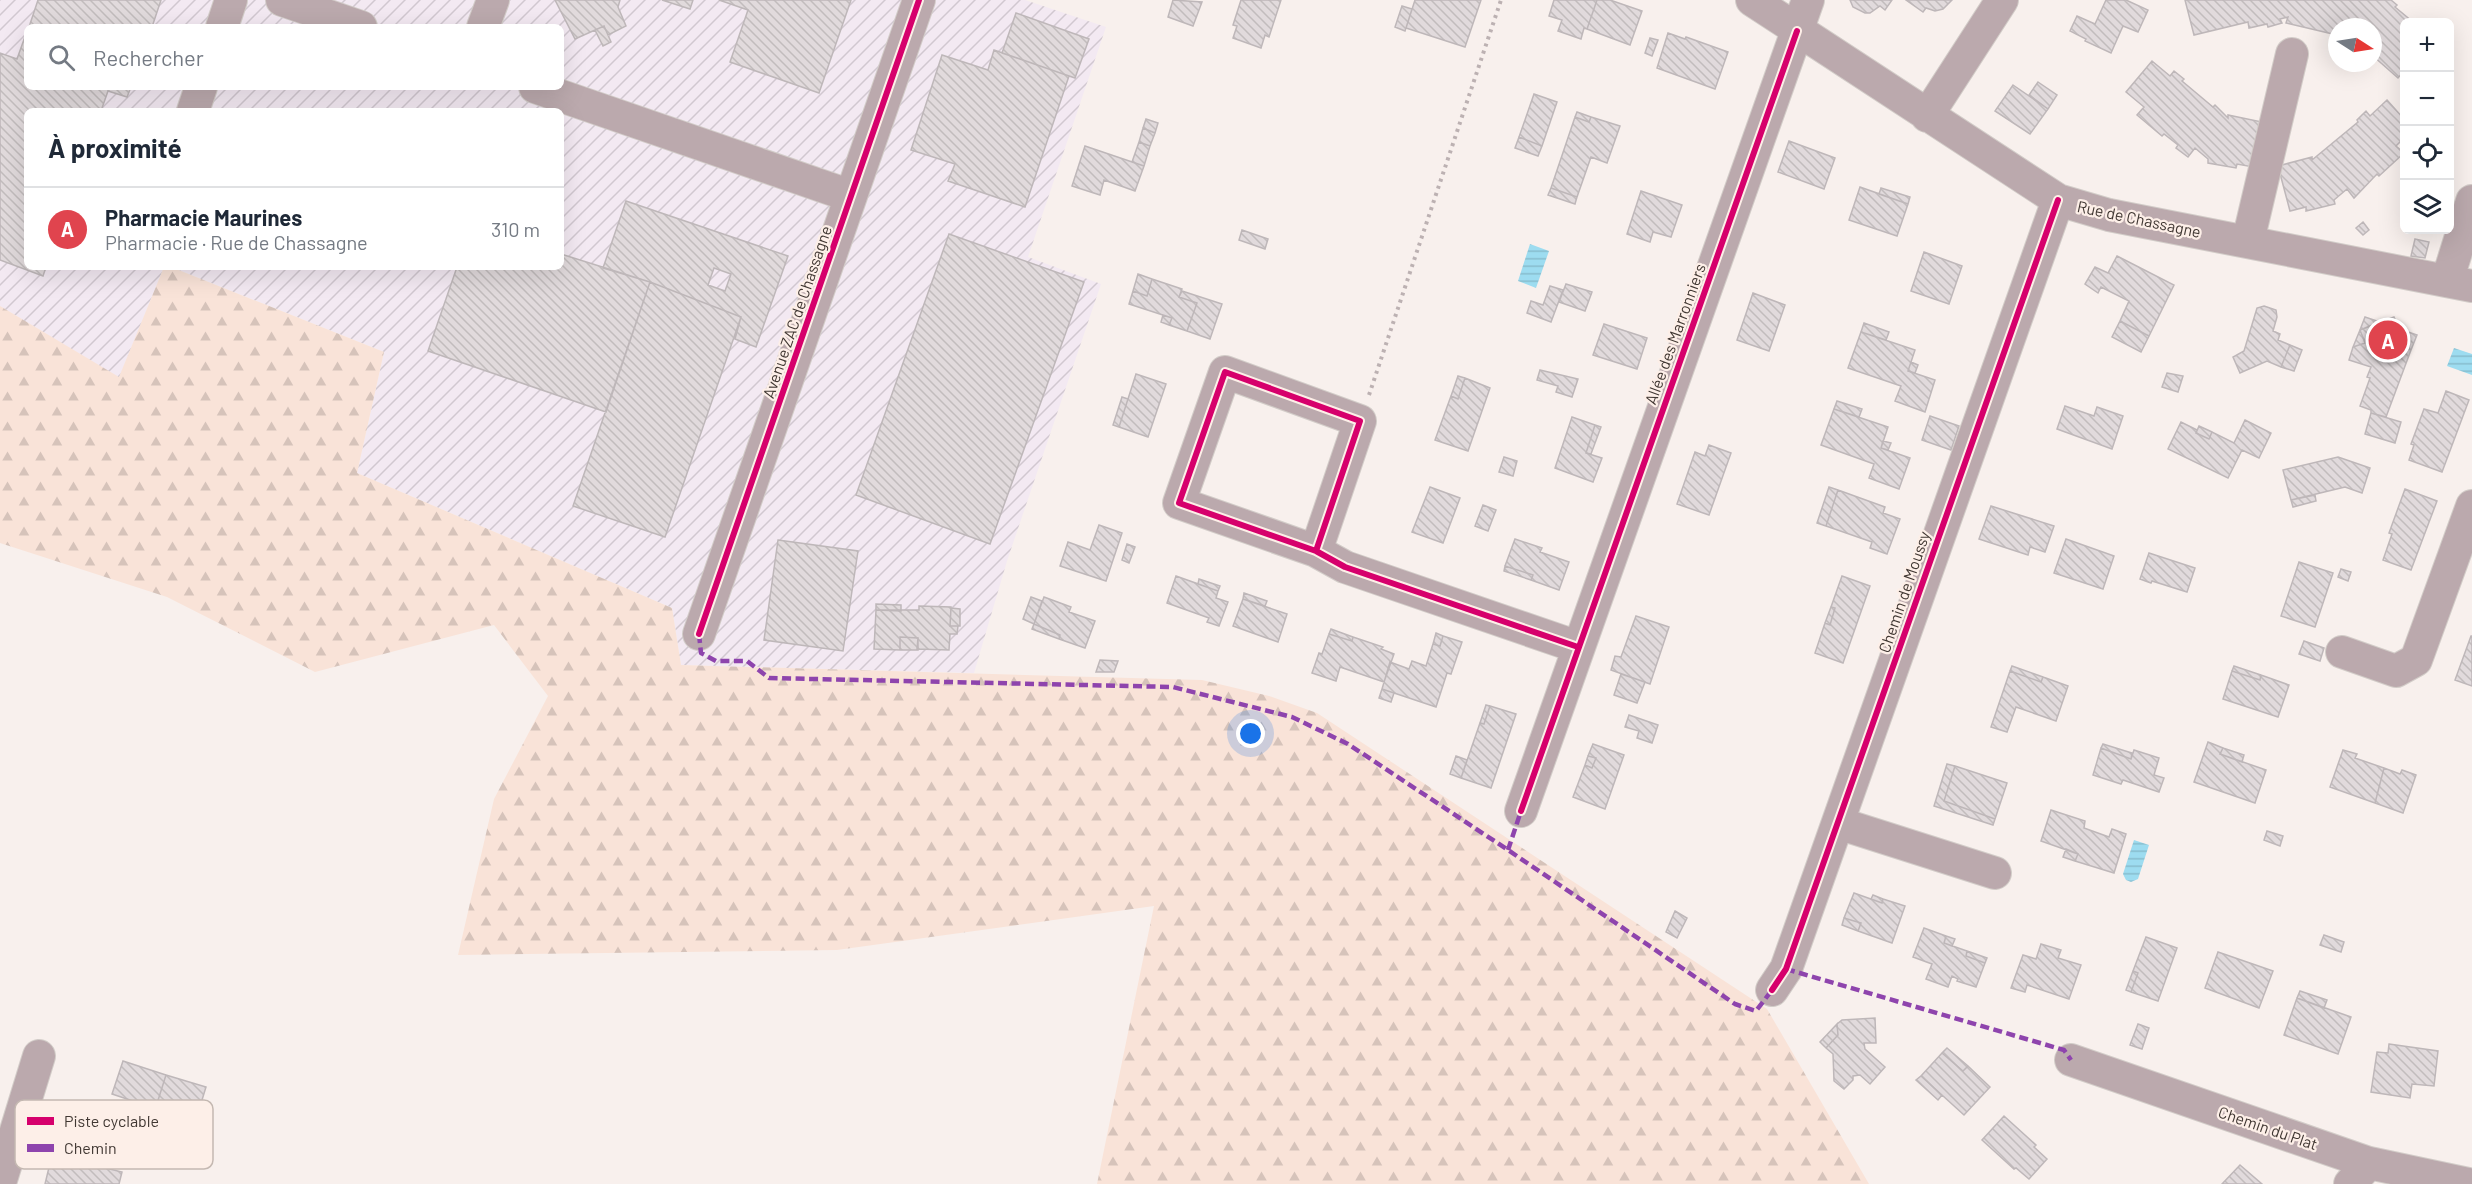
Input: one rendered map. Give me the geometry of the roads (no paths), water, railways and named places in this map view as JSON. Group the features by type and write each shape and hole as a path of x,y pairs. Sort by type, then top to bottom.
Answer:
{"street":[{"path":"223,24 231,0"},
{"path":"282,0 352,24"},
{"path":"484,24 493,0"},
{"name":"Avenue ZAC de Chassagne","path":"699,634 919,0"},
{"name":"Rue de Chassagne","path":"1752,0 2058,200 2109,215 2460,284"},
{"name":"Allée des Marronniers","path":"1521,811 1808,0"},
{"path":"1927,116 2002,0"},
{"path":"2248,241 2292,54"},
{"path":"194,108 200,90"},
{"path":"544,90 851,196"},
{"name":"Chemin de Moussy","path":"1772,990 1786,969 2047,225 2058,200"},
{"path":"2460,284 2472,201"},
{"path":"1316,551 1360,421 1225,372 1179,503 1316,551 1345,567 1578,647"},
{"path":"2342,652 2396,671 2416,660 2472,506"},
{"path":"1838,823 1995,873"},
{"path":"25,1100 39,1056"},
{"name":"Chemin du Plat","path":"2071,1060 2359,1174 2468,1184"},
{"path":"0,1183 15,1134"}],"water":[{"path":"1530,244 1549,251 1536,288 1518,281"},
{"path":"2454,348 2472,354 2472,375 2447,366"},
{"path":"2134,840 2149,845 2138,879 2131,882 2126,880 2123,874"}],"place":[{"name":"Pharmacie Maurines","path":"2388,340"}]}
